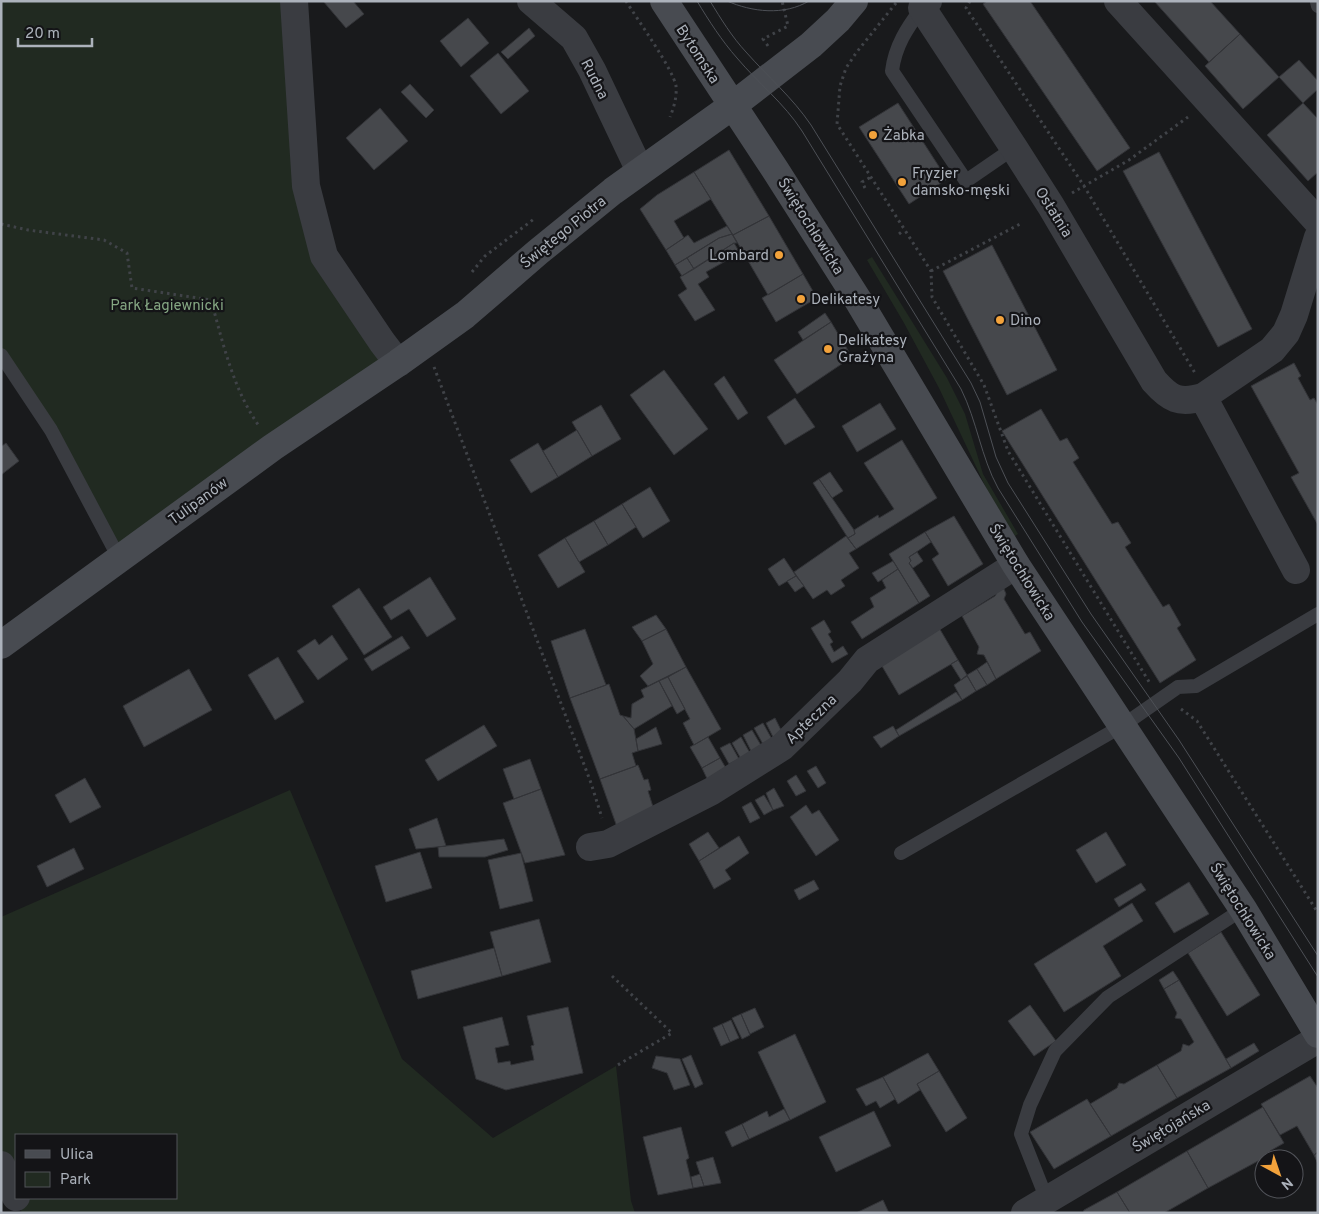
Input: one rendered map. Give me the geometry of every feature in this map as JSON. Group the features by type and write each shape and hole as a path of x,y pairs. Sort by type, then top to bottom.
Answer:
{"main road":[{"name":"Bytomska","path":"664,1 732,106"},
{"path":"732,106 812,45 838,20 854,1"},
{"name":"Świętego Piotra","path":"398,363 465,315 538,252 640,171 732,106"},
{"name":"Świętochłowicka","path":"732,106 858,300 1016,565 1243,909 1318,1034"},
{"name":"Tulipanów","path":"1,645 273,447 398,363"}],"street":[{"path":"294,1 306,186 324,256 398,363"},
{"name":"Rudna","path":"531,1 574,38 592,70 640,171"},
{"path":"1118,1 1318,222"},
{"name":"Ostatnia","path":"916,4 1014,148 1051,206 1154,381 1165,393 1189,402 1207,394 1272,350 1286,333 1294,315 1318,237"},
{"path":"1207,394 1296,570"},
{"name":"Apteczna","path":"599,845 712,791 782,747 850,681 867,660 1016,565"},
{"name":"Świętojańska","path":"1042,1209 1318,1039"},
{"path":"1,1165 15,1195"},
{"path":"16,1199 22,1213"}],"lane":[{"path":"916,4 894,57 892,71 966,181 1014,148"},
{"path":"1,355 51,430 119,558"},
{"path":"901,853 1122,726 1178,687 1196,686 1318,614"},
{"path":"1042,1209 1021,1134 1030,1105 1055,1051 1108,997 1243,909"}],"path":[{"path":"626,1 670,72 676,86 675,104 669,120"},
{"path":"769,47 763,39 788,26 782,1"},
{"path":"970,1 966,8 1084,186 1207,394"},
{"path":"916,4 856,53 846,68 840,86 837,124 930,271 932,297 984,385 1008,451 1154,689 1197,721 1318,913"},
{"path":"1051,206 1129,160 1208,101"},
{"path":"865,188 862,182 871,177"},
{"path":"930,271 1022,223"},
{"path":"1,224 28,230 104,240 127,253 132,288 212,300 228,360 251,414 260,426"},
{"path":"899,234 904,230"},
{"path":"469,276 486,256 502,243"},
{"path":"432,362 591,783 601,812 599,845"},
{"path":"612,976 672,1033 616,1066"}],"green space":[{"name":"Park Łagiewnicki","path":"1,1 297,1 322,243 398,363 119,558 1,355"},
{"path":"872,257 947,378 965,414 983,474 1018,534 1015,536 988,492 939,388 867,260"},
{"path":"290,790 402,1059 493,1138 616,1066 631,1201 635,1213 22,1213 16,1199 178,1199 178,1134 15,1134 15,1195 1,1165 1,917"}],"building":[{"path":"323,1 353,1 364,14 346,28"},
{"path":"987,1 1030,1 1130,148 1097,171 983,4"},
{"path":"1154,1 1210,1 1240,34 1209,62"},
{"path":"468,18 489,43 461,67 440,41"},
{"path":"529,28 535,36 508,59 501,52"},
{"path":"1240,34 1279,77 1243,109 1205,66"},
{"path":"498,53 529,91 501,114 470,76"},
{"path":"1299,60 1318,81 1318,89 1303,103 1279,77"},
{"path":"410,84 434,110 426,118 401,92"},
{"path":"898,103 947,179 909,204 859,127"},
{"path":"1303,103 1318,119 1318,172 1308,181 1267,135"},
{"path":"380,108 408,141 374,170 346,138"},
{"path":"729,150 769,216 733,235 694,172"},
{"path":"1159,152 1252,329 1218,347 1123,171"},
{"path":"694,172 711,199 674,221 684,238 666,250 640,209 657,195"},
{"path":"769,216 803,274 768,295 733,235"},
{"path":"727,226 732,234 719,238 675,265 666,250 688,235 694,243"},
{"path":"732,234 737,243 734,243 694,269 687,258 719,238"},
{"path":"734,243 740,253 706,272 709,277 698,284 715,310 695,321 678,295 687,289 680,277"},
{"name":"Dino","path":"992,245 1057,370 1007,395 943,271"},
{"path":"687,258 694,269 682,276 675,265"},
{"path":"803,274 817,298 776,322 762,298"},
{"path":"825,313 831,322 803,340 798,332"},
{"path":"831,322 852,357 797,394 774,360"},
{"path":"1294,363 1301,376 1298,378 1310,400 1314,398 1318,405 1318,525 1291,477 1299,473 1251,386"},
{"path":"664,370 708,429 674,455 630,395"},
{"path":"724,376 748,413 738,420 714,384"},
{"path":"795,398 815,427 785,445 767,417"},
{"path":"880,403 896,429 857,452 842,426"},
{"path":"601,405 621,439 592,456 572,422"},
{"path":"1041,409 1060,441 1067,438 1079,458 1073,462 1112,524 1118,522 1131,543 1125,547 1163,607 1169,604 1181,625 1177,628 1196,660 1160,683 1002,431"},
{"path":"577,430 592,456 558,477 543,451"},
{"path":"902,440 937,498 856,549 848,538 855,534 854,530 878,515 879,518 894,509 864,463"},
{"path":"6,443 19,461 1,475 1,445"},
{"path":"538,443 558,477 531,493 510,460"},
{"path":"830,472 843,491 832,498 819,479"},
{"path":"819,479 854,530 855,534 848,538 813,483"},
{"path":"650,487 670,521 643,538 622,504"},
{"path":"622,504 636,527 608,545 594,521"},
{"path":"954,516 983,564 948,586 932,559 939,554 925,532"},
{"path":"594,521 608,545 579,562 565,538"},
{"path":"925,532 931,542 909,557 911,561 909,563 930,596 919,603 889,554"},
{"path":"846,536 856,549 849,553 859,568 841,580 845,586 831,595 827,590 813,599 794,572"},
{"path":"565,538 585,572 558,588 538,555"},
{"path":"917,552 923,561 913,568 909,563 911,561 909,557"},
{"path":"784,558 796,576 779,586 768,569"},
{"path":"893,561 898,569 878,582 872,573"},
{"path":"898,569 919,603 862,639 851,622 874,607 870,598 886,588 882,580"},
{"path":"796,576 804,586 795,592 787,581"},
{"path":"430,577 456,619 427,637 409,609 391,620 383,607"},
{"path":"359,588 392,637 364,655 332,606"},
{"path":"999,589 1004,589 1006,594 1004,599 1025,634 1030,632 1041,651 996,679 984,655 977,654 979,647 962,616 995,596"},
{"path":"656,615 666,629 642,641 632,627"},
{"path":"824,620 831,632 828,634 833,642 830,644 834,652 843,646 848,654 832,663 811,628"},
{"path":"938,626 958,660 899,695 879,661"},
{"path":"585,629 606,685 570,698 551,641"},
{"path":"666,629 686,667 648,686 640,676 653,664 642,641"},
{"path":"332,635 348,659 318,680 297,651 315,639 319,645"},
{"path":"402,636 410,648 372,671 364,659"},
{"path":"278,657 304,702 275,720 248,675"},
{"path":"958,660 967,675 961,680 951,664"},
{"path":"987,662 996,679 987,685 977,669"},
{"path":"686,667 721,729 694,745 683,723 690,719 668,677"},
{"path":"189,669 212,710 144,747 123,706"},
{"path":"977,669 987,685 976,691 967,675"},
{"path":"967,676 976,691 962,700 954,685"},
{"path":"668,677 685,709 677,714 659,681"},
{"path":"659,681 672,706 634,729 623,716 631,718 632,704 644,697 641,690"},
{"path":"609,684 620,715 634,729 638,751 632,753 636,766 600,779 570,698"},
{"path":"956,692 962,700 899,736 896,730"},
{"path":"775,718 783,734 774,739 766,723"},
{"path":"763,723 773,741 764,746 754,728"},
{"path":"484,725 497,746 438,781 425,760"},
{"path":"893,726 899,736 881,748 873,737"},
{"path":"656,727 662,744 638,751 636,739"},
{"path":"752,730 762,747 752,753 743,735"},
{"path":"708,737 720,758 702,768 690,747"},
{"path":"741,737 750,753 741,759 732,743"},
{"path":"730,743 739,759 729,764 720,748"},
{"path":"720,758 730,775 710,785 702,768"},
{"path":"530,759 541,789 514,799 503,769"},
{"path":"638,765 644,780 648,779 651,790 648,791 654,810 617,827 600,779"},
{"path":"816,766 826,783 818,788 807,771"},
{"path":"796,775 806,791 796,796 787,781"},
{"path":"85,778 101,807 70,823 55,795"},
{"path":"774,788 784,806 773,810 766,793"},
{"path":"541,789 565,855 525,863 503,803"},
{"path":"764,795 773,810 764,815 755,800"},
{"path":"751,802 760,818 750,823 742,807"},
{"path":"806,805 812,814 819,810 839,840 816,856 790,817"},
{"path":"437,818 446,846 416,849 409,829"},
{"path":"708,832 719,848 699,861 689,844"},
{"path":"1106,832 1126,865 1096,883 1076,850"},
{"path":"739,836 749,853 725,870 731,879 714,889 699,861"},
{"path":"504,839 508,850 485,857 439,857 438,847"},
{"path":"74,848 84,869 47,887 37,866"},
{"path":"420,852 432,888 386,902 375,866"},
{"path":"521,853 533,901 500,909 488,860"},
{"path":"814,880 819,889 799,900 794,890"},
{"path":"1189,882 1209,914 1174,933 1155,903"},
{"path":"1141,883 1146,890 1119,907 1114,899"},
{"path":"1132,903 1143,921 1103,946 1121,976 1064,1012 1034,964"},
{"path":"539,919 551,962 502,976 490,932"},
{"path":"1221,932 1260,995 1227,1016 1188,953"},
{"path":"494,948 502,976 418,999 411,971"},
{"path":"1173,971 1179,980 1164,989 1159,980"},
{"path":"1179,980 1231,1068 1177,1098 1157,1065 1181,1051 1183,1044 1189,1046 1194,1042 1181,1019 1175,1018 1177,1013 1164,989"},
{"path":"1030,1005 1056,1041 1034,1056 1008,1021"},
{"path":"568,1007 583,1073 506,1090 476,1079 463,1027 502,1017 509,1045 495,1048 498,1063 510,1061 511,1065 534,1060 531,1046 534,1045 527,1016"},
{"path":"755,1008 764,1027 750,1034 741,1014"},
{"path":"741,1014 750,1035 742,1039 732,1018"},
{"path":"731,1020 739,1038 730,1042 722,1024"},
{"path":"722,1024 730,1042 721,1046 713,1028"},
{"path":"795,1034 826,1102 790,1120 758,1052"},
{"path":"1254,1043 1259,1051 1231,1068 1226,1059"},
{"path":"928,1053 939,1071 917,1084 920,1090 898,1104 883,1077"},
{"path":"691,1055 703,1084 695,1088 682,1059"},
{"path":"656,1056 680,1059 690,1085 674,1090 667,1073 652,1068"},
{"path":"1157,1065 1177,1098 1111,1136 1090,1104 1117,1088 1119,1083 1124,1084"},
{"path":"939,1071 967,1118 946,1132 917,1084"},
{"path":"1310,1076 1318,1088 1318,1152 1314,1155 1297,1126 1280,1135 1261,1104"},
{"path":"883,1077 895,1099 880,1108 876,1101 866,1106 856,1089"},
{"path":"1087,1099 1111,1136 1054,1169 1030,1132"},
{"path":"1263,1107 1284,1143 1274,1149 1254,1149 1254,1163 1208,1188 1187,1151"},
{"path":"784,1109 790,1120 749,1139 742,1124 767,1111 769,1117"},
{"path":"874,1111 891,1146 836,1172 819,1137"},
{"path":"742,1124 749,1139 732,1147 725,1132"},
{"path":"681,1127 689,1158 686,1160 693,1188 658,1195 643,1137"},
{"path":"1187,1151 1208,1188 1164,1213 1130,1213 1117,1192"},
{"path":"1318,1152 1318,1164 1314,1155"},
{"path":"713,1157 721,1183 704,1186 696,1162"},
{"path":"700,1174 704,1186 693,1188 691,1177"},
{"path":"1117,1192 1130,1213 1083,1213 1084,1210"},
{"path":"883,1200 889,1213 856,1213"}],"tram line":[{"path":"697,1 731,51 787,111 802,131 961,389 987,464 998,488 1082,622 1179,758 1318,977"},
{"path":"710,1 741,46 788,96 811,125 971,383 980,402 996,457 1008,483 1091,614 1179,740 1318,956"},
{"path":"727,1 747,8 768,11 789,9 809,1"}],"place":[{"name":"Żabka","path":"873,135"},
{"name":"Fryzjer damsko-męski","path":"902,182"},
{"name":"Lombard","path":"779,255"},
{"name":"Delikatesy","path":"801,299"},
{"name":"Dino","path":"1000,320"},
{"name":"Delikatesy Grażyna","path":"828,349"}]}
